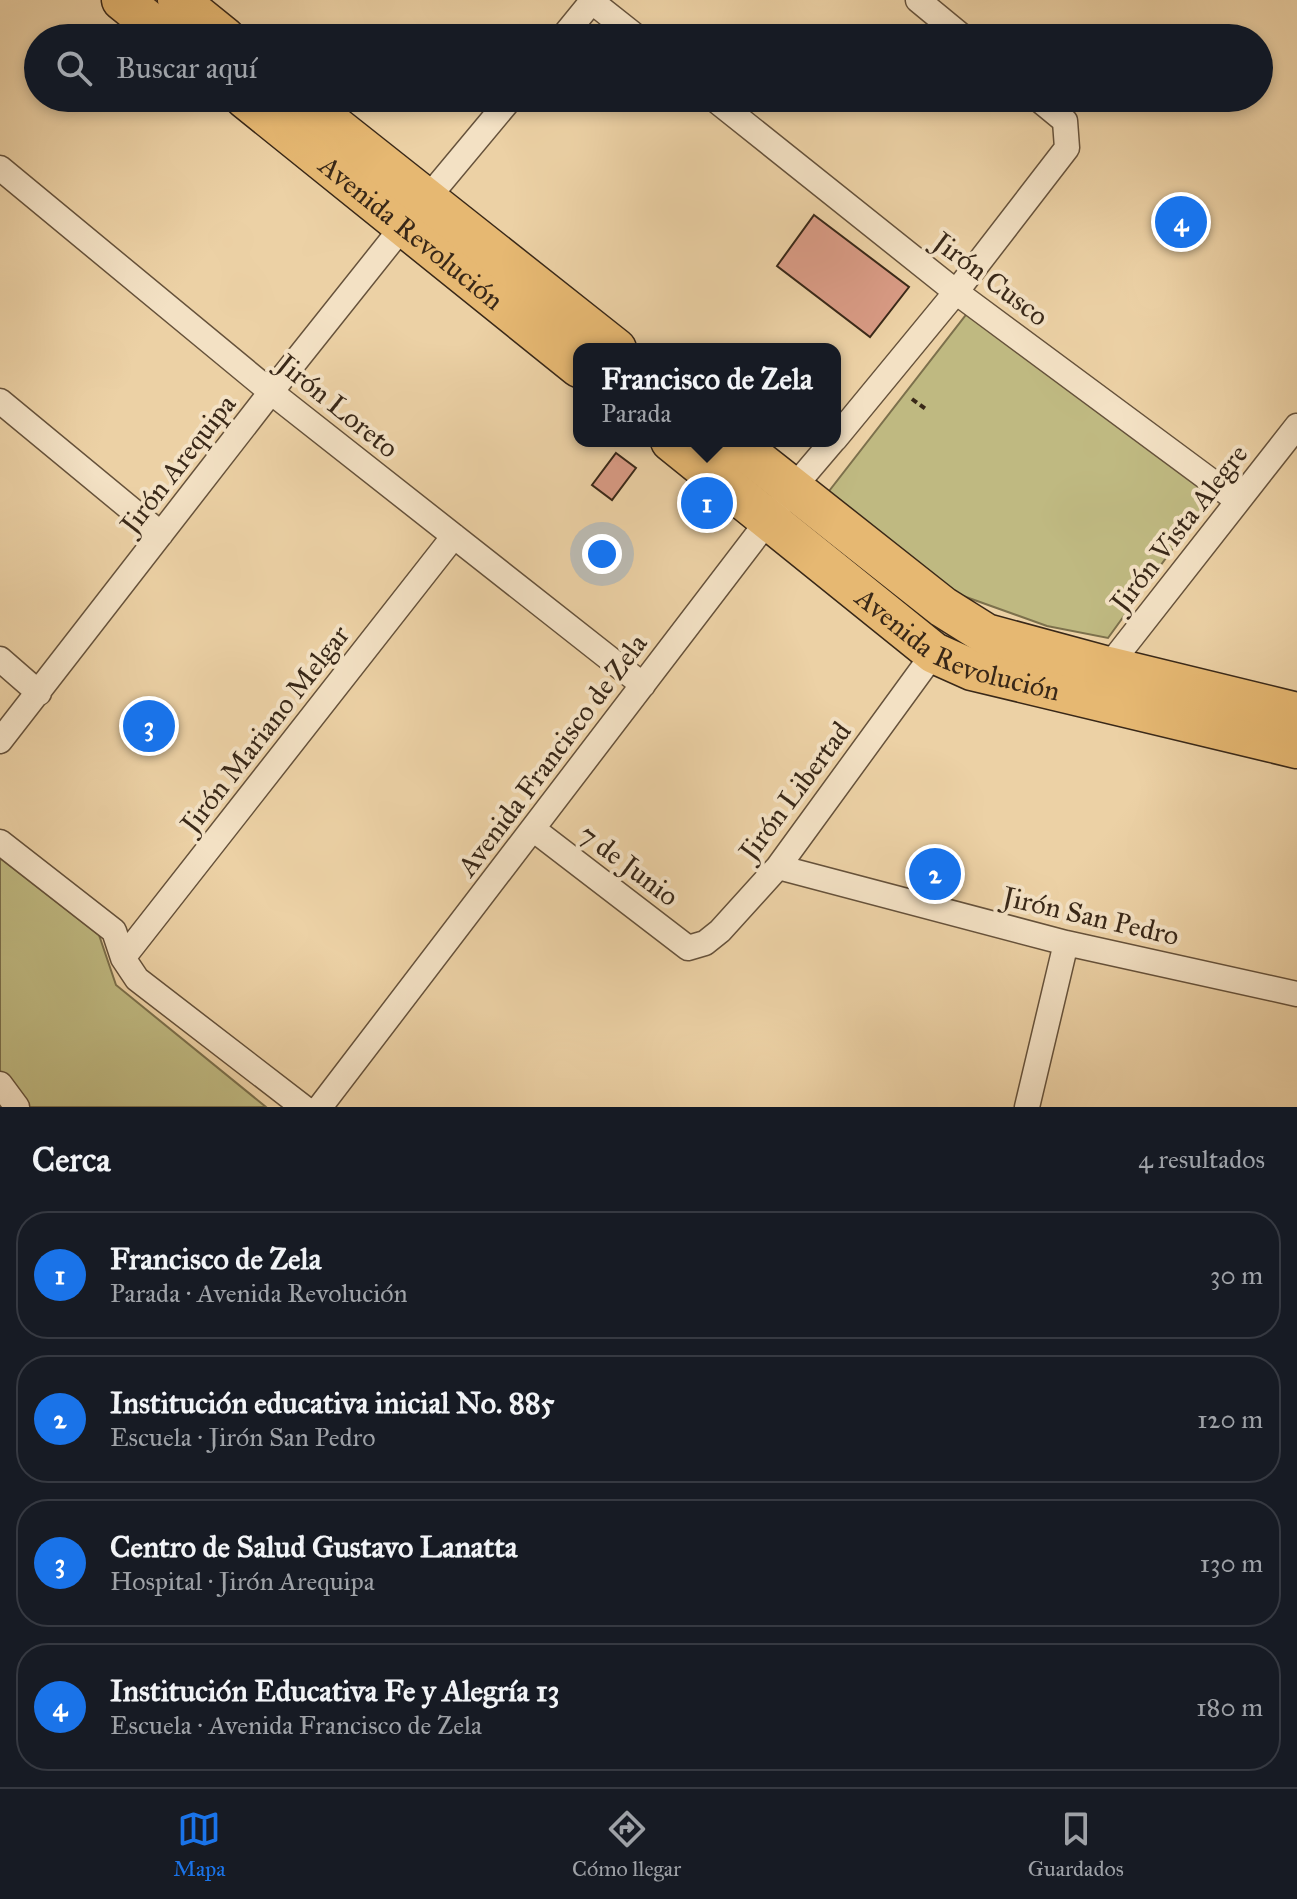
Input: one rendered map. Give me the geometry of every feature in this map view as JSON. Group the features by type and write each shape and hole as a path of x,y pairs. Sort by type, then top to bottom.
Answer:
{"main road":[{"path":"122,0 152,24"},
{"path":"178,0 208,24"},
{"name":"Avenida Revolución","path":"266,112 607,343"},
{"name":"Avenida Revolución","path":"313,112 573,361"},
{"name":"Avenida Revolución","path":"678,447 934,653 972,670 1297,748"},
{"name":"Avenida Revolución","path":"741,447 943,607 986,634 1297,713"}],"street":[{"path":"573,24 592,0 621,24"},
{"path":"918,0 947,24"},
{"name":"Jirón Arequipa","path":"0,741 271,392 499,112"},
{"name":"Jirón Cusco","path":"731,112 956,292 1238,501"},
{"name":"Avenida Francisco de Zela","path":"841,432 956,292 1067,148 1065,121 1054,112"},
{"name":"Jirón Loreto","path":"0,168 271,392 643,685"},
{"path":"0,401 161,534"},
{"name":"Jirón Vista Alegre","path":"1108,667 1297,426"},
{"name":"Avenida Francisco de Zela","path":"320,1107 793,488 828,447"},
{"name":"Jirón Mariano Melgar","path":"123,958 454,536"},
{"name":"Jirón Libertad","path":"688,948 705,943 720,931 778,867 934,653"},
{"path":"0,659 39,693"},
{"name":"7 de Junio","path":"533,829 688,948"},
{"path":"0,842 114,931 123,958 137,979 303,1107"},
{"name":"Jirón San Pedro","path":"778,867 1066,943 1297,994"},
{"path":"1027,1107 1066,943"},
{"path":"0,1084 17,1107"}],"path":[{"path":"912,399 927,410"}],"shaded area":[{"path":"969,311 1216,489 1108,638 1047,626 952,592 826,495"},
{"path":"0,858 99,935 116,985 266,1107 26,1107 0,1073"}],"building":[{"path":"814,215 909,287 870,337 777,266"},
{"path":"616,453 636,468 612,500 592,485"}],"place":[{"name":"Institución Educativa Fe y Alegría 13","path":"1181,222"},
{"name":"Francisco de Zela","path":"707,503"},
{"name":"Centro de Salud Gustavo Lanatta","path":"149,726"},
{"name":"Institución educativa inicial No. 885","path":"935,874"}]}
